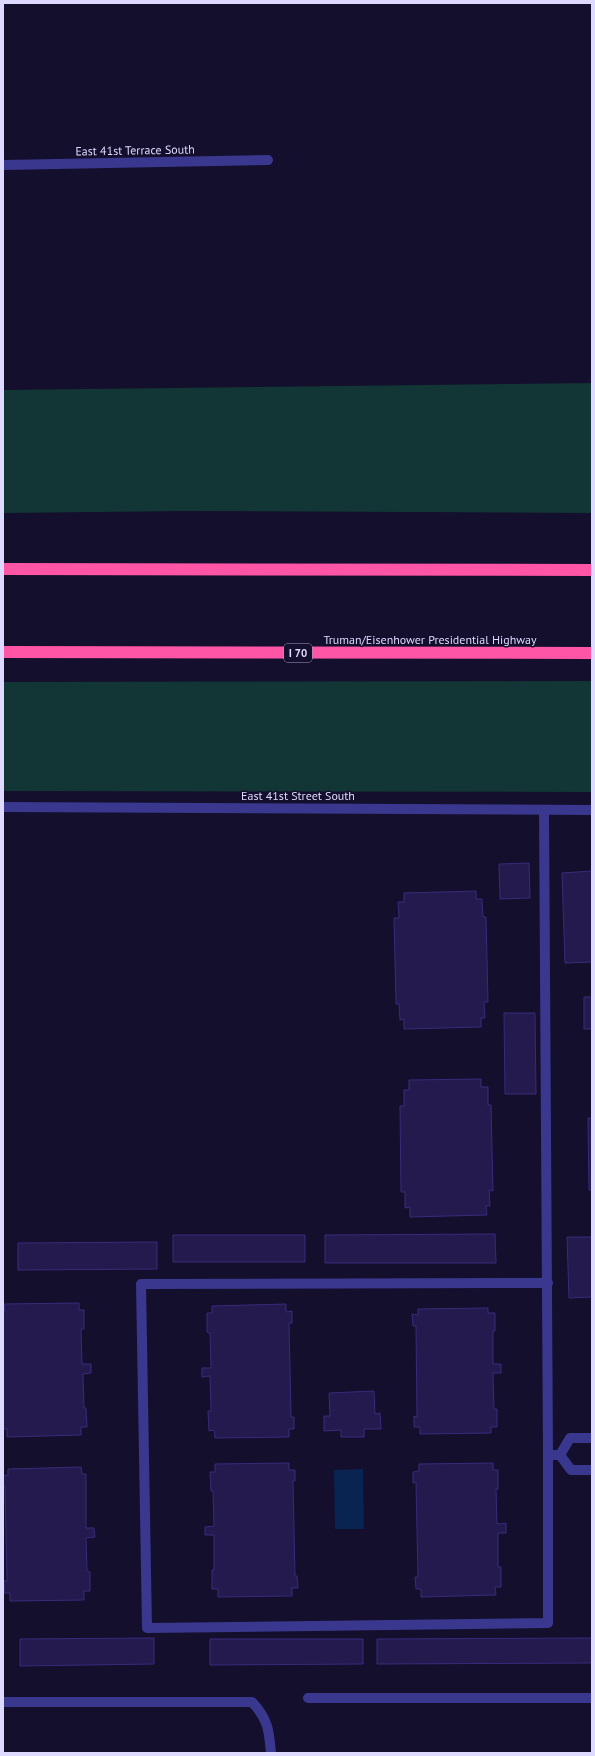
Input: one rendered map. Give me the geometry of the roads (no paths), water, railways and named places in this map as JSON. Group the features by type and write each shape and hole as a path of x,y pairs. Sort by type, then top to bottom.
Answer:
{"highway":[{"path":"3,569 592,570"},
{"name":"Truman/Eisenhower Presidential Highway","path":"3,652 592,653"}],"street":[{"name":"East 41st Terrace South","path":"3,165 268,160"},
{"name":"East 41st Street South","path":"3,807 592,810"},
{"path":"544,810 548,1283 548,1623 146,1628 141,1284 548,1283"},
{"path":"560,1455 570,1438 592,1438"},
{"path":"548,1455 560,1455"},
{"path":"560,1455 571,1470 592,1470"},
{"path":"308,1698 592,1698"},
{"path":"3,1702 252,1702 262,1713 269,1732 271,1753"}],"water":[{"path":"363,1469 364,1529 335,1529 334,1470"}]}
